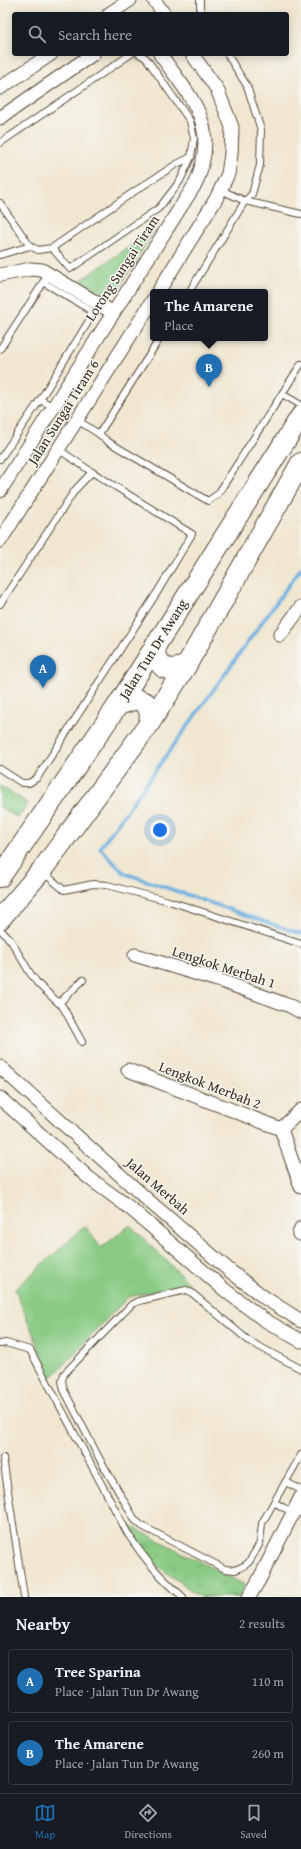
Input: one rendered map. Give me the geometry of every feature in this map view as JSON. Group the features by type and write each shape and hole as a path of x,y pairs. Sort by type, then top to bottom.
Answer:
{"main road":[{"name":"Jalan Tun Dr Awang","path":"0,877 118,705 301,416"},
{"path":"0,919 42,870 149,724 186,666 301,463"},
{"path":"155,645 156,659 164,668 174,669 186,666"},
{"path":"118,705 136,699 146,703 150,714 149,724"}],"street":[{"path":"113,12 130,0"},
{"path":"154,0 163,12"},
{"path":"0,88 47,56"},
{"path":"0,118 90,56"},
{"name":"Lorong Sungai Tiram","path":"0,491 112,312 196,183 204,154 204,125 198,109 161,56"},
{"path":"160,289 211,209 228,174 231,154 232,127 217,89 193,56"},
{"path":"0,275 37,269 46,278 112,312"},
{"name":"Jalan Sungai Tiram 6","path":"0,541 150,305"},
{"path":"280,635 301,607"},
{"name":"Lengkok Merbah 1","path":"135,955 224,982 290,1006 301,1012"},
{"name":"Jalan Merbah","path":"0,1067 150,1202 236,1275 265,1298 301,1321"},
{"name":"Lengkok Merbah 2","path":"128,1070 281,1130"},
{"path":"0,1098 89,1178 130,1208 226,1291 263,1319 301,1341"},
{"path":"301,1110 281,1130 301,1187"},
{"path":"249,1597 298,1512 301,1497"}],"lane":[{"path":"200,0 200,9 202,12"},
{"path":"0,143 127,56"},
{"path":"52,248 70,269 158,208 180,181 191,157 194,138 190,121 146,58 142,56"},
{"path":"191,289 245,201 252,194 260,165 261,130 247,86 228,56"},
{"path":"0,203 30,246 38,250 52,248 135,191 191,157"},
{"path":"221,190 245,201 301,214"},
{"path":"1,254 30,246"},
{"path":"0,349 46,278 90,310 91,315 40,400 0,459"},
{"path":"99,434 158,341"},
{"path":"77,420 107,441 208,501 218,494 301,364"},
{"path":"282,394 301,405"},
{"path":"40,400 53,406"},
{"path":"0,769 22,783 29,783 37,778 158,591 192,534 92,472 58,449"},
{"path":"0,604 75,490 92,472"},
{"path":"42,870 53,882 64,890 93,884 107,885 169,901 301,944"},
{"path":"0,928 11,941 34,978 59,1003 82,1042"},
{"path":"59,1003 83,980"},
{"path":"301,1368 249,1341 192,1293 186,1290 132,1304 64,1374 62,1381 64,1390 98,1456 135,1520 142,1526 225,1569 235,1570 249,1562 260,1543 262,1523 301,1455"},
{"path":"0,1344 6,1343 30,1350 128,1534 150,1566 183,1597"},
{"path":"3,1458 24,1597"},
{"path":"286,1482 301,1490"},
{"path":"274,1502 284,1508 298,1512"}],"green space":[{"path":"155,229 118,289 100,292 81,280"},
{"path":"0,786 28,803 18,818 0,807"},
{"path":"130,1225 190,1284 128,1297 51,1378 15,1289 85,1226 101,1248"},
{"path":"129,1525 245,1585 239,1597 200,1597 152,1562"}],"waterway":[{"path":"301,568 100,848 124,873 301,934"}],"place":[{"name":"The Amarene","path":"209,387"},
{"name":"Tree Sparina","path":"43,688"}]}
